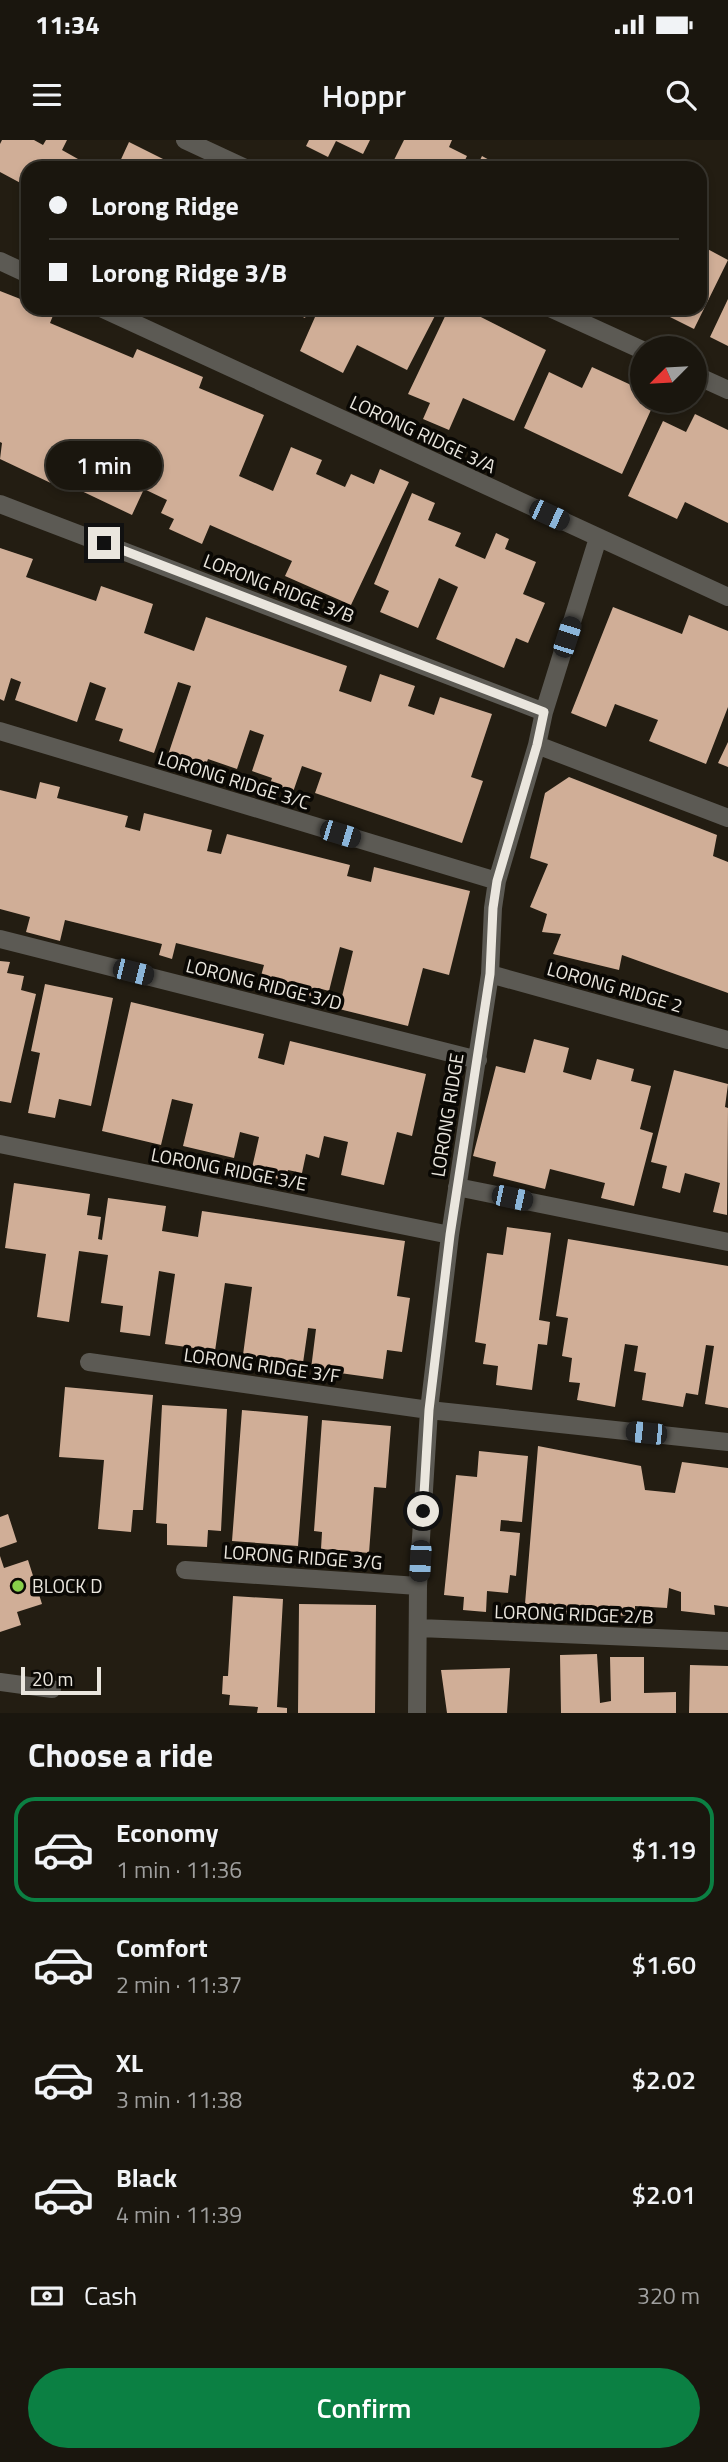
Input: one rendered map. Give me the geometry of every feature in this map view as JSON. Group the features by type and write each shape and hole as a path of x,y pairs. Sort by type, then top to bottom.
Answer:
{"street":[{"path":"185,140 231,161"},
{"path":"0,261 21,271"},
{"name":"LORONG RIDGE 3/A","path":"116,315 728,597"},
{"path":"565,315 630,345"},
{"path":"707,380 728,390"},
{"name":"LORONG RIDGE 3/B","path":"0,503 544,712"},
{"name":"LORONG RIDGE","path":"417,1713 418,1586 429,1410 450,1235 490,974 497,881 544,712 598,538"},
{"name":"LORONG RIDGE 3/C","path":"0,731 497,881"},
{"path":"537,745 728,818"},
{"name":"LORONG RIDGE 3/D","path":"0,939 478,1060"},
{"name":"LORONG RIDGE 2","path":"490,974 728,1040"},
{"name":"LORONG RIDGE 3/E","path":"1,1144 450,1235"},
{"path":"457,1186 728,1242"},
{"name":"LORONG RIDGE 3/F","path":"89,1362 429,1410 728,1442"},
{"name":"LORONG RIDGE 3/G","path":"185,1570 418,1586"},
{"name":"LORONG RIDGE 2/B","path":"418,1628 728,1641"},
{"path":"0,1682 52,1689"}],"building":[{"path":"2,140 34,140 43,145 46,140 67,140 62,150 82,161 21,161 21,183 0,172"},
{"path":"309,140 370,140 363,154 336,141 328,157 306,146"},
{"path":"404,140 452,140 449,147 467,156 464,161 394,161"},
{"path":"129,142 167,161 120,161"},
{"path":"707,249 728,260 707,303"},
{"path":"0,291 21,299 21,315 53,315 50,323 133,358 137,349 203,377 199,388 264,415 239,476 273,491 291,447 322,460 316,474 345,487 351,474 374,484 380,469 409,482 351,605 285,576 292,561 210,525 202,544 169,529 174,519 161,513 167,500 144,489 132,515 71,486 80,467 66,461 55,485 0,459"},
{"path":"728,299 728,346 710,337"},
{"path":"316,315 435,315 407,370 357,345 343,373 300,351"},
{"path":"446,315 477,315 546,350 514,421 463,398 449,430 423,419 430,403 408,394"},
{"path":"666,315 701,315 694,329"},
{"path":"592,367 630,384 630,413 650,413 622,474 524,428 549,372 582,388"},
{"path":"695,414 728,430 728,523 685,502 677,519 628,496 663,421 686,432"},
{"path":"412,493 435,503 428,520 461,533 455,546 485,559 496,533 509,539 505,549 536,562 523,594 545,603 528,643 516,638 504,668 436,639 458,587 439,578 418,628 380,612 389,591 374,584"},
{"path":"0,548 33,559 26,577 96,601 101,586 153,604 144,633 194,651 206,617 347,666 339,691 371,702 380,674 415,686 408,706 434,715 440,697 492,714 471,777 483,781 462,843 315,793 322,773 302,766 293,792 270,784 272,778 252,771 264,735 250,730 237,769 208,759 204,771 167,758 191,686 178,682 154,753 119,741 123,729 95,720 106,688 90,682 77,722 15,700 21,682 11,678 4,701 0,699"},
{"path":"613,607 682,634 689,615 728,631 728,707 706,764 649,741 658,720 615,704 606,727 571,713"},
{"path":"728,742 728,767 718,763"},
{"path":"569,777 717,835 713,856 728,862 728,993 622,955 619,970 553,954 561,934 542,932 547,914 530,907 548,864 530,858 545,793"},
{"path":"40,782 60,787 57,798 128,816 125,827 140,831 144,813 212,830 207,851 221,854 227,834 350,865 347,876 371,882 374,867 470,891 449,975 423,968 408,1026 339,1009 353,951 340,947 329,991 318,988 315,997 259,983 264,965 176,943 172,959 159,955 162,944 65,920 60,941 26,932 30,917 0,909 0,790 36,799"},
{"path":"0,961 10,962 7,973 24,976 21,990 36,994 11,1103 0,1101"},
{"path":"45,984 113,998 91,1106 59,1099 55,1118 28,1113 40,1053 31,1051"},
{"path":"131,1002 264,1034 258,1058 284,1065 290,1041 426,1074 412,1136 397,1132 384,1185 341,1175 348,1142 324,1136 319,1158 306,1154 302,1173 288,1170 286,1181 251,1172 259,1137 240,1132 234,1158 183,1146 193,1104 172,1099 161,1145 102,1131"},
{"path":"534,1039 569,1048 563,1072 591,1080 597,1059 634,1069 631,1081 651,1086 640,1129 653,1133 634,1206 601,1198 605,1183 550,1169 545,1189 493,1176 496,1162 473,1156 496,1066 525,1073"},
{"path":"674,1070 728,1084 725,1107 728,1108 727,1215 713,1212 720,1183 685,1173 680,1193 662,1188 667,1166 651,1162"},
{"path":"14,1183 90,1194 87,1215 101,1217 98,1239 102,1240 108,1198 166,1206 162,1231 198,1237 202,1211 405,1241 397,1296 410,1298 402,1352 387,1350 383,1379 311,1369 316,1329 308,1328 303,1363 243,1355 252,1287 225,1283 215,1351 165,1344 175,1274 159,1271 150,1336 120,1332 123,1306 101,1303 108,1255 79,1251 69,1322 37,1317 46,1254 5,1248"},
{"path":"507,1227 551,1233 539,1320 550,1322 547,1345 538,1344 532,1390 496,1385 498,1366 483,1364 486,1344 475,1342 487,1253 503,1255"},
{"path":"568,1239 728,1266 728,1408 705,1404 714,1346 706,1345 698,1395 686,1393 683,1407 642,1400 646,1373 634,1371 638,1346 625,1344 615,1407 577,1400 580,1383 569,1382 572,1358 562,1356 568,1318 556,1316"},
{"path":"65,1387 153,1395 143,1510 133,1510 131,1532 98,1529 104,1460 59,1457"},
{"path":"162,1405 227,1409 221,1531 208,1530 207,1547 167,1545 167,1524 156,1523"},
{"path":"242,1410 308,1416 298,1546 232,1541"},
{"path":"322,1420 391,1426 386,1488 374,1487 369,1553 321,1549 322,1532 314,1531"},
{"path":"538,1446 641,1466 645,1490 675,1493 682,1462 728,1468 728,1607 714,1605 715,1615 681,1611 681,1592 669,1588 667,1608 635,1606 635,1616 554,1614 552,1604 525,1604"},
{"path":"479,1451 528,1456 522,1522 501,1520 500,1531 520,1533 516,1576 510,1575 508,1593 487,1591 486,1612 463,1610 464,1597 444,1595 456,1475 477,1477"},
{"name":"BLOCK D","path":"8,1514 17,1542 0,1548 0,1517"},
{"name":"BLOCK D","path":"0,1556 4,1568 28,1560 42,1604 17,1612 21,1625 0,1632"},
{"path":"233,1596 283,1599 277,1707 287,1708 287,1713 257,1713 258,1707 229,1705 230,1695 222,1694 223,1676 228,1676"},
{"path":"299,1604 376,1605 375,1713 298,1713"},
{"path":"597,1654 600,1703 611,1701 610,1657 644,1657 644,1693 676,1692 676,1713 561,1713 560,1655"},
{"path":"690,1665 728,1666 728,1713 689,1713"},
{"path":"510,1668 507,1713 447,1713 441,1670"}],"place":[{"name":"BLOCK D","path":"18,1586"}],"route":[{"path":"104,543 544,712 497,881 490,974 450,1235 429,1410 423,1511"}]}
